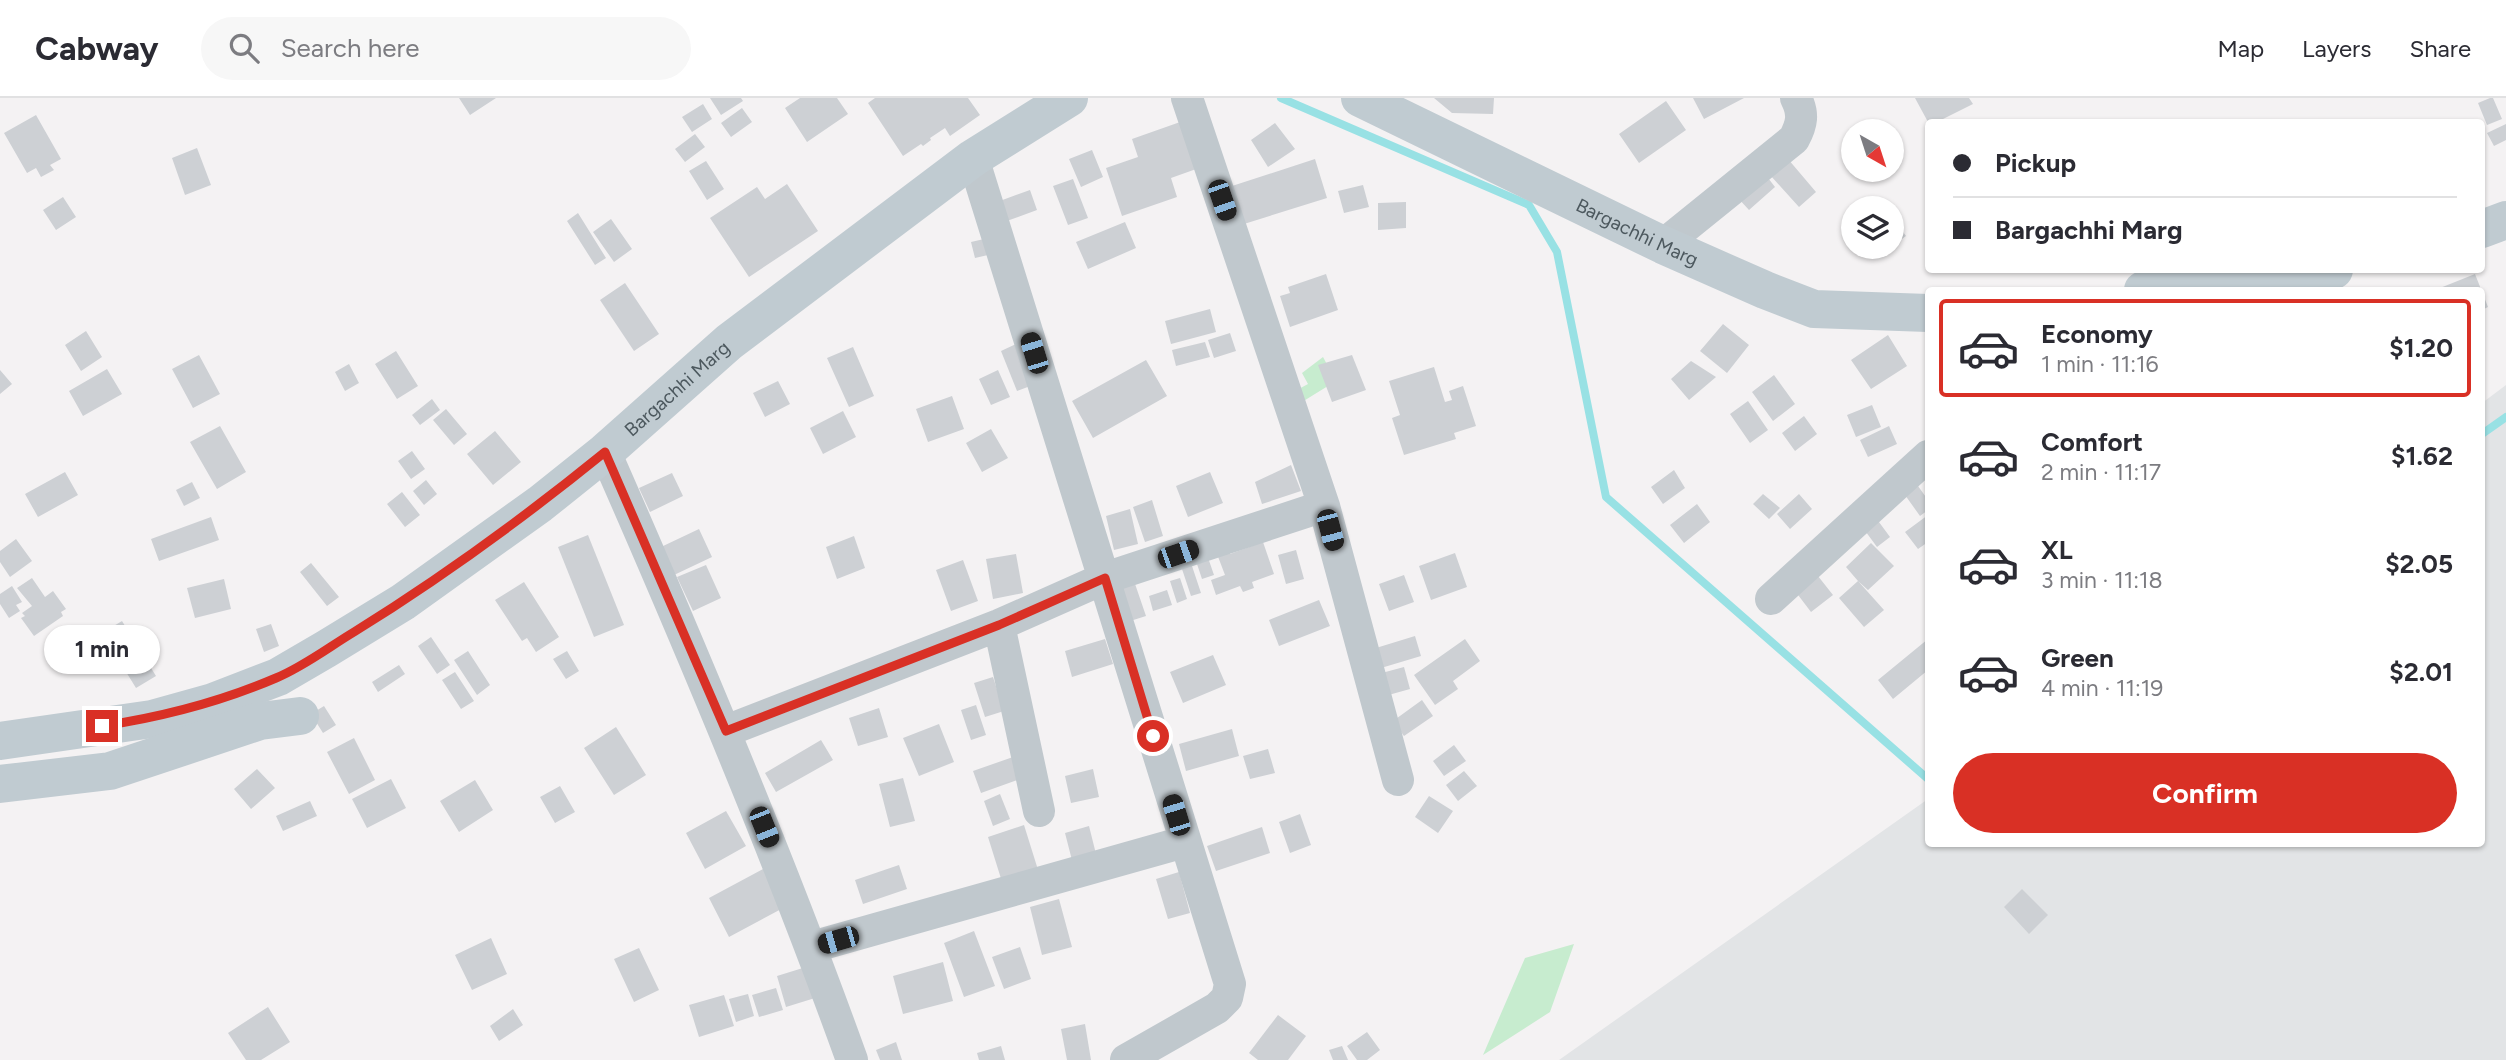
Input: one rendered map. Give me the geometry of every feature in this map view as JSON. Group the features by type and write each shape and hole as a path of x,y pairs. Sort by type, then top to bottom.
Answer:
{"street":[{"name":"Bargachhi Marg","path":"0,741 152,719 213,702 278,677 403,602 540,504 605,452 729,342 973,158 1069,98"},
{"path":"1188,98 1324,506 1398,780"},
{"name":"Bargachhi Marg","path":"1360,98 1663,245 1765,290 1814,309 1925,320"},
{"path":"1663,245 1794,139 1802,123 1801,108 1796,98"},
{"path":"973,158 1230,984 1227,998 1217,1008 1126,1060"},
{"path":"2485,228 2506,220"},
{"path":"2177,287 2322,273"},
{"path":"605,452 726,731 812,947 852,1060"},
{"path":"1771,599 1925,459"},
{"path":"726,731 999,625 1105,578 1324,506"},
{"path":"999,625 1039,811"},
{"path":"0,785 110,771 260,722 300,716"},
{"path":"812,947 1184,842"}],"shaded area":[{"path":"2506,385 2506,1060 1559,1060 1925,801 1925,847 2485,847 2485,401"}],"green space":[{"path":"1323,357 1336,381 1302,402 1295,391 1308,384 1302,373"},
{"path":"1574,944 1550,1012 1483,1055 1525,958"}],"building":[{"path":"459,98 496,98 470,115"},
{"path":"710,98 741,98 743,101 721,115"},
{"path":"800,98 837,98 848,114 807,142 785,108"},
{"path":"875,98 968,98 980,115 950,136 945,128 923,146 921,144 903,156 868,103"},
{"path":"1434,98 1494,98 1493,114 1452,113"},
{"path":"1693,98 1744,98 1704,119"},
{"path":"1915,98 1969,98 1973,104 1943,119 1926,119"},
{"path":"2493,98 2502,119 2487,125 2478,103"},
{"path":"1666,101 1686,130 1639,163 1619,134"},
{"path":"703,104 712,119 692,132 682,117"},
{"path":"742,108 752,122 731,137 721,123"},
{"path":"36,115 61,159 50,165 54,170 41,177 36,168 27,173 4,133"},
{"path":"1183,121 1199,168 1171,178 1177,197 1122,216 1106,168 1138,157 1132,139"},
{"path":"1275,123 1295,149 1268,167 1251,140"},
{"path":"2506,124 2506,140 2494,146 2487,133"},
{"path":"695,134 705,147 685,162 675,149"},
{"path":"197,148 211,185 185,195 172,158"},
{"path":"1092,150 1103,177 1081,187 1069,159"},
{"path":"1315,159 1327,198 1244,224 1232,186"},
{"path":"1788,159 1816,192 1799,207 1770,175"},
{"path":"706,161 724,189 707,200 689,171"},
{"path":"1765,174 1775,187 1749,210 1738,198"},
{"path":"1073,179 1088,218 1068,225 1053,186"},
{"path":"787,184 818,231 749,277 710,218 757,187 765,199"},
{"path":"1363,185 1369,207 1344,213 1338,191"},
{"path":"1030,190 1037,210 1004,222 997,202"},
{"path":"63,197 76,217 56,230 43,210"},
{"path":"1406,202 1406,228 1378,230 1378,203"},
{"path":"578,213 606,258 595,265 567,221"},
{"path":"611,219 632,249 614,262 593,232"},
{"path":"1125,222 1136,248 1088,269 1076,242"},
{"path":"984,239 988,255 975,258 971,242"},
{"path":"1326,274 1338,310 1290,327 1280,296 1290,293 1288,287"},
{"path":"2475,274 2480,287 2442,287"},
{"path":"625,283 659,334 634,351 600,300"},
{"path":"1210,309 1216,332 1171,344 1165,321"},
{"path":"1723,324 1749,345 1727,373 1700,351"},
{"path":"86,331 102,357 81,371 65,345"},
{"path":"1230,333 1236,351 1214,358 1208,340"},
{"path":"1888,335 1907,366 1871,389 1851,360"},
{"path":"1205,342 1210,357 1176,366 1172,350"},
{"path":"1016,344 1033,385 1017,391 1001,351"},
{"path":"853,347 874,396 849,407 827,358"},
{"path":"396,351 418,386 397,399 375,364"},
{"path":"199,355 220,394 193,408 172,369"},
{"path":"1352,355 1366,390 1332,402 1318,365"},
{"path":"1146,360 1167,396 1093,438 1072,401"},
{"path":"1691,361 1716,377 1689,400 1671,379"},
{"path":"349,364 359,383 345,391 335,372"},
{"path":"1434,367 1445,402 1452,400 1449,391 1463,386 1476,426 1454,433 1456,439 1404,455 1392,418 1400,415 1389,381"},
{"path":"107,369 122,394 83,416 69,391"},
{"path":"0,370 12,384 0,394"},
{"path":"998,370 1010,397 991,405 979,379"},
{"path":"1774,375 1795,404 1773,421 1752,392"},
{"path":"778,381 790,404 765,417 753,393"},
{"path":"952,396 964,429 928,442 916,409"},
{"path":"432,399 440,410 420,425 412,415"},
{"path":"1748,401 1768,430 1750,443 1730,414"},
{"path":"1872,405 1881,427 1856,437 1847,415"},
{"path":"446,409 467,434 454,445 433,420"},
{"path":"843,411 856,437 823,454 810,428"},
{"path":"1804,416 1817,434 1795,451 1782,433"},
{"path":"220,426 246,472 217,489 190,442"},
{"path":"1889,426 1897,444 1868,457 1860,440"},
{"path":"991,429 1008,458 982,472 966,443"},
{"path":"495,431 521,462 493,485 467,454"},
{"path":"412,451 425,469 411,479 398,461"},
{"path":"1291,465 1301,491 1262,504 1255,482"},
{"path":"1674,470 1685,488 1663,504 1651,487"},
{"path":"65,472 78,495 38,517 25,494"},
{"path":"1210,472 1223,503 1188,517 1176,486"},
{"path":"672,473 683,496 650,512 639,488"},
{"path":"426,480 437,494 424,505 413,491"},
{"path":"192,482 200,498 184,506 176,490"},
{"path":"1918,486 1925,496 1925,512 1920,516 1905,495"},
{"path":"402,492 420,515 405,527 387,504"},
{"path":"1763,494 1780,508 1769,519 1753,504"},
{"path":"1799,494 1812,509 1790,529 1777,514"},
{"path":"1152,500 1163,536 1145,542 1133,507"},
{"path":"1697,504 1710,522 1684,543 1670,525"},
{"path":"1130,509 1138,544 1114,550 1106,516"},
{"path":"211,517 219,540 159,561 151,539"},
{"path":"1925,517 1925,544 1918,549 1905,532"},
{"path":"1876,518 1890,537 1877,547 1863,528"},
{"path":"699,529 712,557 674,575 661,547"},
{"path":"588,535 624,625 594,637 558,547"},
{"path":"854,536 865,568 837,579 826,547"},
{"path":"16,539 32,561 10,577 0,562 0,551"},
{"path":"1263,542 1274,574 1252,582 1254,588 1243,592 1240,586 1216,595 1211,580 1225,575 1217,554 1229,550 1230,554"},
{"path":"1871,543 1894,566 1868,590 1846,567"},
{"path":"1205,549 1214,575 1202,579 1193,552"},
{"path":"1296,550 1304,579 1286,584 1278,555"},
{"path":"1455,553 1467,587 1431,600 1419,566"},
{"path":"1016,554 1023,593 993,599 986,559"},
{"path":"963,560 978,601 951,611 936,570"},
{"path":"311,563 339,597 327,606 300,572"},
{"path":"1191,563 1201,593 1191,596 1181,566"},
{"path":"706,565 721,598 693,611 677,577"},
{"path":"1814,571 1833,595 1811,612 1792,587"},
{"path":"1404,575 1414,602 1389,611 1379,584"},
{"path":"32,578 45,597 53,591 66,609 61,612 63,616 34,636 21,618 25,616 22,613 32,606 17,588"},
{"path":"1133,578 1146,616 1127,622 1115,584"},
{"path":"1180,578 1187,599 1177,603 1170,581"},
{"path":"224,579 231,609 195,618 187,588"},
{"path":"1858,581 1884,610 1864,627 1839,598"},
{"path":"524,582 559,637 536,652 527,638 522,641 495,600"},
{"path":"12,586 22,602 16,605 20,611 9,618 0,604 0,594"},
{"path":"1167,590 1172,605 1153,611 1149,596"},
{"path":"1319,600 1330,626 1279,646 1269,620"},
{"path":"122,621 156,676 136,688 102,633"},
{"path":"271,624 279,646 264,652 256,629"},
{"path":"1415,636 1421,656 1381,668 1376,648"},
{"path":"431,637 450,665 437,674 418,646"},
{"path":"1105,639 1113,664 1072,677 1065,651"},
{"path":"1465,639 1480,661 1453,681 1458,689 1435,705 1414,675"},
{"path":"1925,641 1925,672 1893,699 1878,680"},
{"path":"468,651 490,685 477,695 454,660"},
{"path":"567,651 579,671 566,679 553,659"},
{"path":"1213,655 1226,685 1183,703 1170,672"},
{"path":"399,665 405,674 378,692 372,682"},
{"path":"1404,667 1410,689 1385,696 1378,674"},
{"path":"455,672 474,701 461,709 442,680"},
{"path":"993,677 1004,711 985,717 974,683"},
{"path":"1422,700 1433,716 1404,736 1393,721"},
{"path":"976,705 986,735 971,740 961,710"},
{"path":"324,706 336,725 323,733 311,714"},
{"path":"879,708 888,737 858,746 849,718"},
{"path":"939,724 954,762 919,776 903,738"},
{"path":"616,727 646,775 614,795 584,748"},
{"path":"1232,729 1239,756 1186,771 1179,744"},
{"path":"354,738 375,780 349,794 327,752"},
{"path":"821,740 833,760 776,792 765,773"},
{"path":"1454,745 1466,761 1444,776 1433,761"},
{"path":"1268,749 1275,773 1250,779 1243,756"},
{"path":"1013,757 1020,779 981,793 973,771"},
{"path":"257,769 275,788 251,809 234,789"},
{"path":"1093,769 1099,797 1071,803 1065,776"},
{"path":"1464,771 1477,786 1458,801 1446,785"},
{"path":"903,778 915,821 890,827 879,784"},
{"path":"391,779 406,808 367,828 352,799"},
{"path":"475,780 493,810 459,832 440,801"},
{"path":"560,786 575,812 555,823 540,797"},
{"path":"1000,794 1010,819 993,826 984,801"},
{"path":"1429,796 1453,811 1438,833 1415,817"},
{"path":"310,801 317,816 283,831 276,816"},
{"path":"726,811 746,846 705,869 686,833"},
{"path":"1300,814 1311,845 1290,853 1279,822"},
{"path":"1024,825 1039,873 1003,885 988,837"},
{"path":"1089,826 1098,862 1074,868 1065,833"},
{"path":"1262,827 1270,853 1216,871 1207,846"},
{"path":"899,865 907,889 863,904 855,880"},
{"path":"765,868 785,907 729,937 709,898"},
{"path":"1179,872 1190,913 1168,919 1156,879"},
{"path":"2022,889 2048,915 2029,934 2004,907"},
{"path":"1059,899 1072,947 1042,955 1030,907"},
{"path":"974,931 995,986 964,997 944,943"},
{"path":"491,938 507,974 472,990 455,955"},
{"path":"1020,947 1031,979 1004,989 992,957"},
{"path":"639,948 659,990 634,1002 614,959"},
{"path":"943,962 953,1001 903,1014 893,976"},
{"path":"806,967 815,998 786,1007 777,976"},
{"path":"776,988 783,1010 759,1017 752,995"},
{"path":"748,994 754,1016 736,1022 729,999"},
{"path":"724,995 734,1026 699,1037 689,1005"},
{"path":"268,1007 290,1042 261,1060 246,1060 228,1033"},
{"path":"513,1009 523,1025 499,1041 490,1026"},
{"path":"1278,1015 1306,1036 1288,1060 1258,1060 1249,1053"},
{"path":"1085,1024 1091,1060 1067,1060 1061,1029"},
{"path":"1367,1032 1380,1050 1367,1060 1357,1060 1347,1046"},
{"path":"896,1042 902,1060 880,1060 876,1050"},
{"path":"1001,1046 1005,1060 979,1060 977,1053"},
{"path":"1342,1046 1348,1060 1333,1060 1329,1050"}],"waterway":[{"path":"1281,98 1529,205 1557,252 1606,497 1925,776"},
{"path":"2485,432 2506,417"}],"route":[{"path":"102,726 152,719 213,702 278,677 403,602 540,504 605,452 726,731 999,625 1105,578 1153,736"}]}
